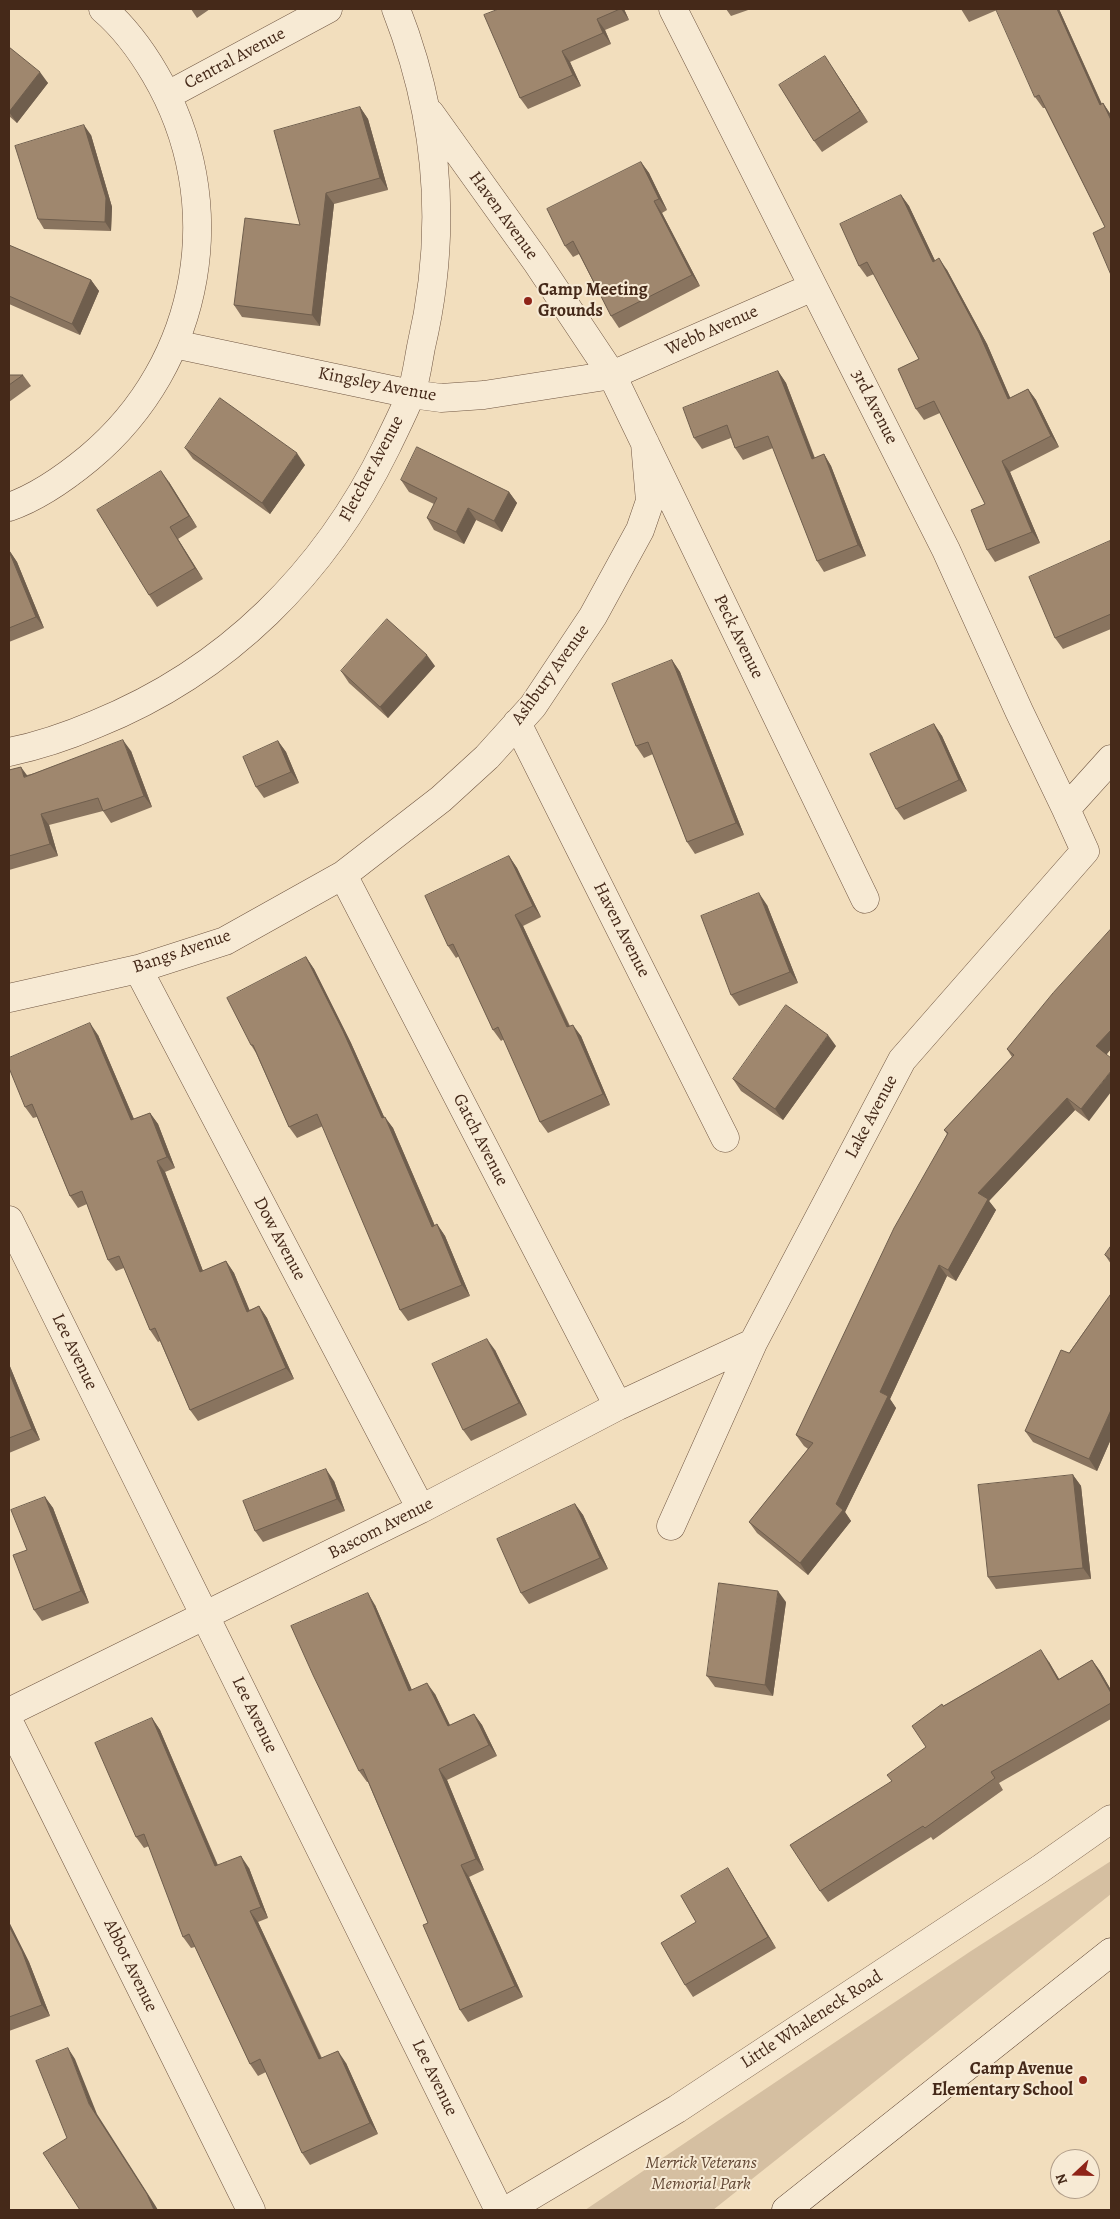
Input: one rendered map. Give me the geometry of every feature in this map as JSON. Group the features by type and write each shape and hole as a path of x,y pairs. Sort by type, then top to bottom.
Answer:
{"street":[{"path":"9,507 18,504 68,476 112,439 147,395 174,344 188,304 196,262 198,219 194,177 184,135 168,95 143,54 103,9"},
{"name":"Central Avenue","path":"168,95 328,9"},
{"name":"Fletcher Avenue","path":"9,752 70,735 131,709 173,686 220,654 264,618 303,577 338,532 368,484 411,394 426,326 434,272 437,217 434,162 427,108 409,42 396,9"},
{"name":"3rd Avenue","path":"673,9 946,550 1066,809"},
{"name":"Haven Avenue","path":"427,108 536,261 612,375"},
{"name":"Webb Avenue","path":"612,375 813,287"},
{"name":"Kingsley Avenue","path":"174,344 411,394 441,398 484,394 612,375"},
{"name":"Peck Avenue","path":"612,375 865,899"},
{"name":"Ashbury Avenue","path":"343,874 441,799 487,757 533,706 593,616 640,530 650,500 645,443"},
{"name":"Haven Avenue","path":"517,723 725,1138"},
{"path":"1066,809 1111,759"},
{"name":"Lake Avenue","path":"671,1526 753,1343 902,1060 1085,851 1066,809"},
{"name":"Bangs Avenue","path":"9,998 138,969 224,940 343,874"},
{"name":"Gatch Avenue","path":"343,874 618,1406"},
{"name":"Dow Avenue","path":"138,969 421,1509"},
{"name":"Lee Avenue","path":"9,1220 499,2210"},
{"name":"Bascom Avenue","path":"9,1712 206,1617 421,1509 618,1406 753,1343"},
{"name":"Abbot Avenue","path":"9,1722 251,2210"},
{"name":"Little Whaleneck Road","path":"507,2210 685,2103 1032,1875 1111,1819"},
{"path":"786,2210 1111,1952"}],"green space":[{"name":"Merrick Veterans Memorial Park","path":"1111,1861 1111,1894 713,2210 585,2210 971,1951"}],"building":[{"path":"499,9 620,9 597,19 603,33 562,51 573,75 520,98 484,15"},
{"path":"996,9 1057,9 1100,105 1103,103 1111,120 1111,275 1093,233 1105,227 1039,95 1035,97"},
{"path":"9,47 40,72 9,112"},
{"path":"825,56 860,111 814,141 779,85"},
{"path":"360,107 380,178 326,193 312,315 234,305 245,218 300,225 274,131"},
{"path":"84,125 106,198 105,222 38,219 15,146"},
{"path":"641,162 659,199 654,201 692,275 611,316 573,241 565,246 547,209"},
{"path":"901,195 933,262 939,258 979,333 1008,399 1028,389 1051,436 1002,461 1032,532 987,550 971,510 985,504 934,401 916,409 898,369 919,359 867,262 859,266 840,224"},
{"path":"9,245 91,280 72,324 9,296"},
{"path":"778,371 812,459 824,454 858,545 817,561 768,436 735,448 727,425 694,438 683,408"},
{"path":"9,375 23,375 9,385"},
{"path":"220,398 297,453 262,503 185,448"},
{"path":"417,447 509,492 494,521 468,508 456,532 427,518 437,498 401,480"},
{"path":"161,471 189,516 170,527 195,568 149,595 97,510"},
{"path":"1110,541 1111,614 1055,638 1029,577"},
{"path":"9,551 36,617 9,628"},
{"path":"387,619 427,655 380,707 341,671"},
{"path":"672,660 736,823 687,842 648,742 636,746 612,684"},
{"path":"934,724 959,780 896,809 870,754"},
{"path":"123,740 144,796 103,811 98,798 41,814 50,844 9,856 9,770 21,767 24,777"},
{"path":"278,741 291,772 256,787 243,757"},
{"path":"509,856 533,906 515,915 567,1027 573,1025 603,1094 540,1122 498,1027 493,1030 453,944 448,946 425,896"},
{"path":"759,893 790,972 731,995 701,916"},
{"path":"1111,929 1111,1030 1096,1046 1111,1058 1111,1071 1081,1109 1067,1098 978,1193 988,1199 948,1270 939,1265 880,1392 888,1396 836,1504 843,1510 800,1563 749,1522 813,1443 796,1435 894,1228 948,1133 944,1130 1014,1055 1007,1049 1053,993"},
{"path":"306,957 343,1031 382,1118 385,1117 432,1227 437,1224 462,1285 400,1310 317,1114 289,1127 253,1045 251,1045 227,998"},
{"path":"786,1005 828,1035 775,1109 733,1079"},
{"path":"90,1023 131,1120 150,1113 167,1157 157,1161 200,1272 226,1261 247,1312 259,1306 286,1368 190,1410 155,1328 150,1330 119,1256 108,1260 82,1191 70,1196 32,1104 25,1107 9,1068 9,1058"},
{"path":"1111,1246 1111,1260 1105,1255"},
{"path":"1111,1294 1111,1410 1089,1459 1025,1431 1061,1350 1069,1353"},
{"path":"487,1339 519,1403 463,1430 432,1364"},
{"path":"9,1372 32,1429 9,1438"},
{"path":"326,1469 337,1499 255,1531 243,1501"},
{"path":"1073,1475 1083,1568 988,1577 978,1485"},
{"path":"45,1497 81,1591 34,1610 13,1555 27,1550 11,1510"},
{"path":"575,1504 600,1558 521,1593 497,1539"},
{"path":"719,1583 778,1591 765,1685 707,1676"},
{"path":"368,1593 409,1691 427,1683 448,1726 474,1714 489,1745 439,1769 476,1859 461,1865 515,1986 460,2010 423,1925 428,1923 363,1769 359,1771 291,1626"},
{"path":"1041,1650 1058,1680 1092,1660 1111,1693 1111,1703 991,1772 995,1778 925,1828 923,1826 820,1891 790,1845 892,1781 887,1775 926,1747 912,1726 942,1704 943,1706"},
{"path":"152,1718 215,1866 241,1856 261,1907 250,1911 319,2059 338,2051 370,2123 302,2153 260,2059 250,2064 189,1934 183,1937 144,1834 136,1837 95,1743"},
{"path":"728,1868 768,1937 685,1985 661,1943 696,1922 681,1896"},
{"path":"9,1926 22,1951 42,2005 9,2017"},
{"path":"68,2048 89,2104 147,2194 154,2210 80,2210 43,2153 67,2138 36,2061"}],"place":[{"name":"Camp Meeting Grounds","path":"528,301"},
{"name":"Camp Avenue Elementary School","path":"1083,2080"}]}
